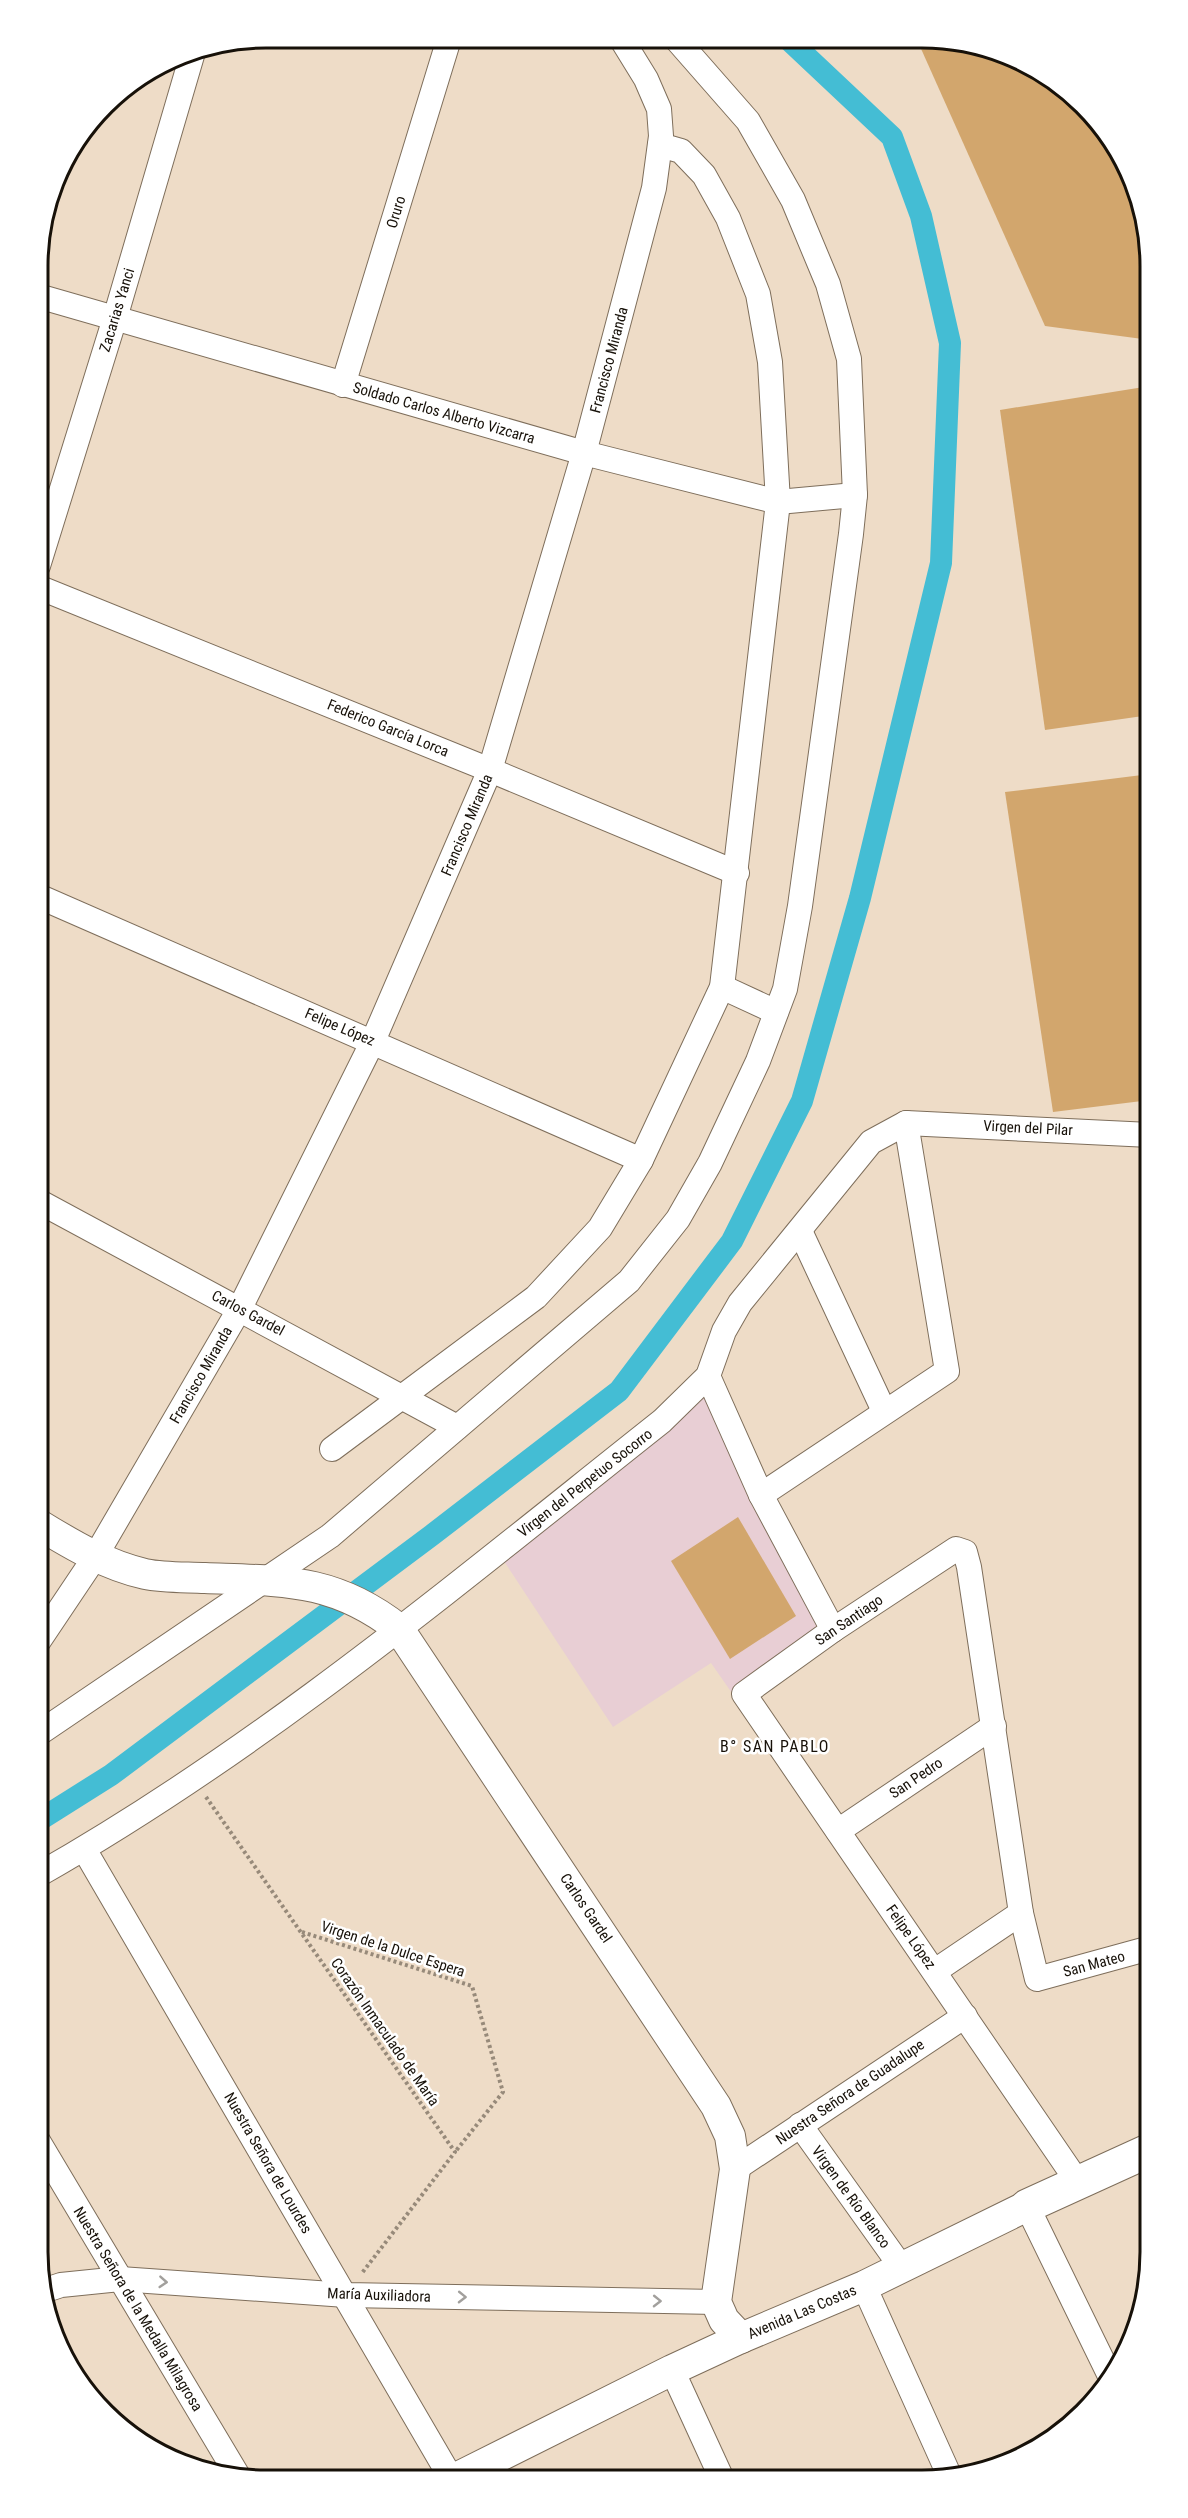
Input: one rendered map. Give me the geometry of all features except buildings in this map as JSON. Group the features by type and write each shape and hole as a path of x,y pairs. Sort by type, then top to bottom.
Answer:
{"main road":[{"name":"Avenida Las Costas","path":"1027,2206 1077,2181 1140,2154"}],"street":[{"name":"Oruro","path":"343,385 445,48"},
{"name":"Francisco Miranda","path":"48,1627 95,1557 240,1308 373,1041 490,770 584,453 654,188 660,145 659,109 646,79 627,48"},
{"path":"48,1727 330,1536 629,1281 678,1219 710,1163 758,1061 784,989 800,906 855,495 849,359 828,284 793,200 748,121 684,48"},
{"name":"Zacarias Yanci","path":"48,534 115,318 190,62"},
{"path":"332,1449 404,1398 536,1297 600,1228 641,1160 722,987 737,873 778,502 770,362 758,294 728,218 704,175 681,151 660,145"},
{"name":"Soldado Carlos Alberto Vizcarra","path":"48,299 584,453 778,502 855,495"},
{"name":"Federico García Lorca","path":"48,591 737,873"},
{"name":"Felipe López","path":"48,900 641,1160"},
{"path":"722,987 776,1012"},
{"path":"761,1495 946,1371 906,1123"},
{"name":"Virgen del Pilar","path":"906,1123 1140,1135"},
{"name":"Virgen del Perpetuo Socorro","path":"48,1869 84,1849 309,1699 662,1421 708,1376 724,1330 741,1303 871,1142 906,1123"},
{"name":"Carlos Gardel","path":"48,1206 458,1427"},
{"path":"800,1231 884,1412"},
{"path":"708,1376 761,1495 833,1629"},
{"name":"Carlos Gardel","path":"48,1530 95,1557 147,1575 266,1580 320,1587 348,1596 378,1613 399,1629 716,2106 730,2136 735,2169 717,2302"},
{"name":"San Santiago","path":"744,1694 833,1629 956,1549 965,1552 969,1567 994,1726"},
{"name":"Felipe López","path":"744,1694 1077,2181"},
{"path":"935,1971 1021,1913 994,1726"},
{"name":"San Pedro","path":"838,1831 994,1726"},
{"name":"Nuestra Señora de Lourdes","path":"84,1849 446,2470"},
{"name":"San Mateo","path":"1021,1913 1037,1979 1140,1951"},
{"name":"Nuestra Señora de Guadalupe","path":"735,2169 965,2016"},
{"name":"Virgen de Río Blanco","path":"800,2125 902,2268"},
{"name":"Nuestra Señora de la Medalla Milagrosa","path":"48,2158 233,2467"},
{"path":"1027,2206 1106,2368"},
{"name":"Avenida Las Costas","path":"488,2470 672,2370 864,2286 1027,2206"},
{"name":"María Auxiliadora","path":"51,2288 61,2285 120,2279 345,2295 717,2302"},
{"path":"864,2286 946,2469"},
{"path":"717,2302 724,2320 741,2338"},
{"path":"672,2370 718,2470"}],"path":[{"name":"Corazón Inmaculado de María","path":"192,1778 455,2152"},
{"name":"Virgen de la Dulce Espera","path":"301,1932 472,1986 503,2092 455,2152"},
{"path":"345,2295 455,2152"}],"shaded area":[{"path":"921,48 936,48 978,55 1031,77 1055,93 1095,133 1111,157 1123,183 1133,210 1140,252 1140,339 1045,326"},
{"path":"1140,388 1140,716 1045,730 1000,410"},
{"path":"1140,775 1140,1101 1053,1112 1005,792"},
{"path":"703,1389 827,1627 734,1696 711,1663 613,1727 500,1555"},
{"path":"738,1517 796,1616 730,1659 671,1561"}],"waterway":[{"path":"48,1815 111,1775 432,1535 619,1391 732,1241 802,1101 860,898 941,563 950,343 921,216 892,137 797,48"}],"district":[{"name":"B° SAN PABLO","path":"775,1746"}]}
